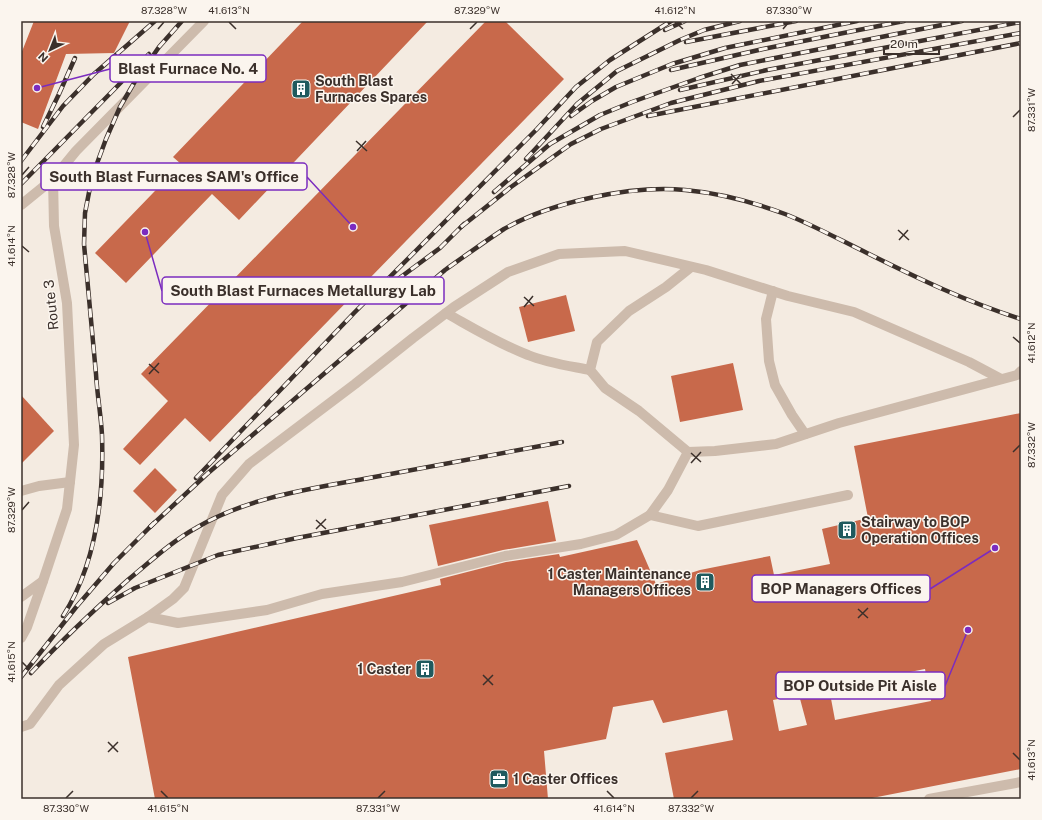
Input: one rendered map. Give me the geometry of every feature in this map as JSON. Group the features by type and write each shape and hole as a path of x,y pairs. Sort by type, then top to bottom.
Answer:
{"street":[{"path":"21,205 53,178 76,151 204,21"},
{"name":"Route 3","path":"21,638 27,627 67,509 74,445 67,303 54,226 53,178"},
{"path":"21,728 30,724 59,685 104,644 148,617 173,599 184,588 222,495 250,464 446,313 508,272 558,254 625,251 691,267 773,291 854,312 970,362 1001,379"},
{"path":"590,370 597,342 629,311 666,287 691,267"},
{"path":"773,291 766,319 769,361 775,385 805,434"},
{"path":"446,313 494,340 529,356 566,366 590,370 605,388 639,411 688,452 715,451 776,444 854,419 1017,375 1021,371"},
{"path":"148,617 178,623 267,610 322,594 402,582 505,556 581,544 616,535 650,515 668,490 688,452"},
{"path":"21,491 39,486 70,482"},
{"path":"650,515 698,526 848,495"},
{"path":"21,597 43,582"},
{"path":"929,799 1021,782"}],"building":[{"path":"34,21 130,21 114,53 66,54 38,129 21,122 21,54"},
{"name":"South Blast Furnaces Spares","path":"303,21 428,21 239,220 212,194 126,283 95,253 181,164 173,157"},
{"path":"486,21 505,21 564,79 210,442 185,418 140,465 123,449 168,401 141,374"},
{"path":"566,295 575,331 528,342 519,307"},
{"path":"733,363 743,410 680,422 671,376"},
{"path":"21,395 54,431 21,464"},
{"path":"1021,413 1021,769 867,799 674,799 665,753 733,740 727,710 663,723 653,700 613,707 606,739 544,751 548,799 155,799 128,657 441,585 440,579 506,562 559,554 560,557 637,540 656,584 700,570 770,556 774,575 830,564 822,529 868,518 854,446","holes":["925,669 931,701 835,720 829,688","799,695 807,725 779,731 773,700"]},
{"path":"155,468 177,490 155,513 133,491"},
{"path":"548,501 556,541 503,550 438,566 429,525"}],"railway":[{"path":"21,161 63,106 94,74 155,21"},
{"path":"63,616 75,596 91,552 100,505 102,482 102,435 84,244 85,213 92,177 120,107 134,83 159,47 182,21"},
{"path":"196,478 354,313 537,129 576,87 610,60 671,21"},
{"path":"665,30 685,21"},
{"path":"526,159 577,104 617,71 704,30 740,21"},
{"path":"686,42 796,21"},
{"path":"571,116 592,101 616,87 672,64 725,48 857,21"},
{"path":"671,70 763,49 904,21"},
{"path":"494,192 550,144 600,115 632,102 740,65 962,21"},
{"path":"680,90 767,70 1021,22"},
{"path":"461,227 511,187 571,144 601,129 671,103 759,81 1021,33"},
{"path":"648,116 1021,43"},
{"path":"21,184 149,54"},
{"path":"43,127 75,58"},
{"path":"150,527 207,474 445,270 504,229 523,219 568,203 616,193 664,189 698,191 748,202 795,218 942,289 1021,319"},
{"path":"382,291 440,248 464,224"},
{"path":"31,673 79,625 161,552 178,539 216,517 258,501 302,490 562,442"},
{"path":"108,603 135,588 218,555 297,538 569,486"},
{"path":"21,677 77,606 114,563 154,523"}],"place":[{"name":"Blast Furnace No. 4","path":"37,88"},
{"name":"South Blast Furnaces Spares","path":"301,89"},
{"name":"South Blast Furnaces SAM's Office","path":"353,227"},
{"name":"South Blast Furnaces Metallurgy Lab","path":"145,232"},
{"name":"Stairway to BOP Operation Offices","path":"847,530"},
{"name":"BOP Managers Offices","path":"995,548"},
{"name":"1 Caster Maintenance Managers Offices","path":"705,582"},
{"name":"BOP Outside Pit Aisle","path":"968,630"},
{"name":"1 Caster","path":"425,669"},
{"name":"1 Caster Offices","path":"499,779"}]}
